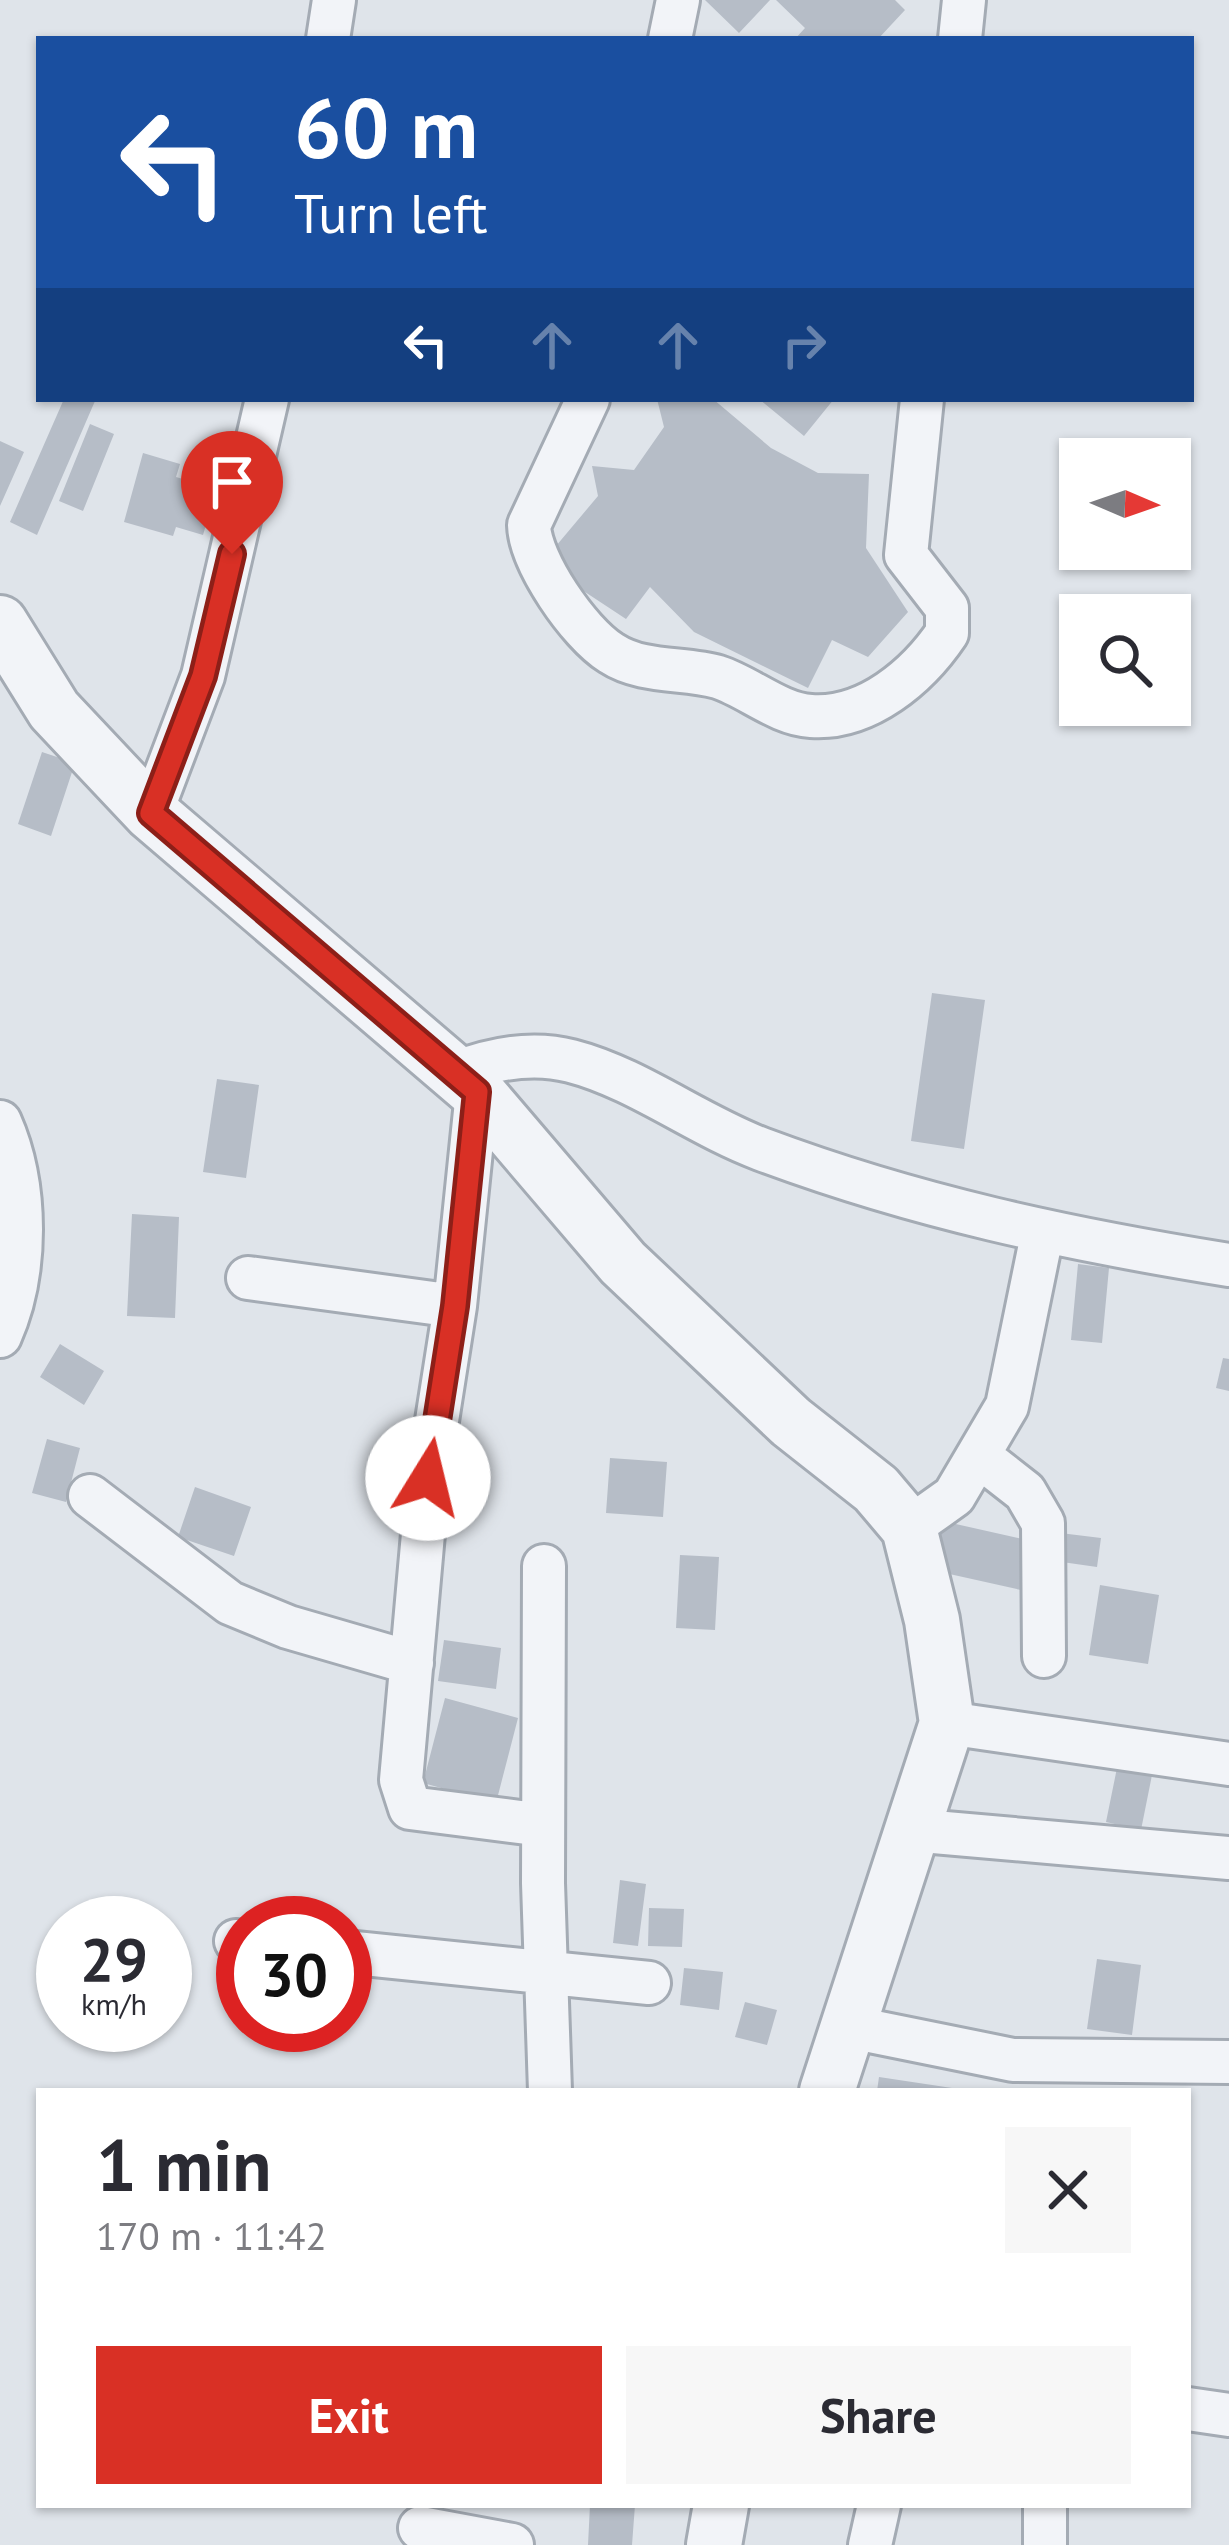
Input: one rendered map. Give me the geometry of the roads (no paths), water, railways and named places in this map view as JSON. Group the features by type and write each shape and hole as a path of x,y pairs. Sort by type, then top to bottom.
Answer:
{"street":[{"path":"328,36 334,0"},
{"path":"671,36 677,0"},
{"path":"959,36 964,0"},
{"path":"151,813 203,676 266,402"},
{"path":"587,402 529,525 530,547 544,578 610,653 668,673 716,676 811,716 864,707 917,669 947,633 946,608 906,555 922,402"},
{"path":"0,623 54,710 151,813 466,1082 623,1264 791,1423 876,1489 909,1528 932,1620 947,1723 827,2088"},
{"path":"466,1082 518,1058 574,1061 755,1147 836,1176 1042,1235 1229,1265"},
{"path":"466,1082 455,1306 428,1478 401,1780 410,1808 543,1825"},
{"path":"0,1123 8,1141 20,1226 16,1302 0,1336"},
{"path":"909,1528 954,1496 1007,1406 1042,1235"},
{"path":"248,1278 455,1306"},
{"path":"979,1456 1025,1492 1043,1523 1044,1656"},
{"path":"90,1496 230,1603 288,1627 412,1664"},
{"path":"544,1566 543,1825 550,2088"},
{"path":"947,1723 1229,1764"},
{"path":"911,1830 1229,1858"},
{"path":"372,1955 649,1983"},
{"path":"850,2027 1012,2060 1229,2062"},
{"path":"1191,2409 1229,2415"},
{"path":"714,2545 720,2508"},
{"path":"870,2545 878,2508"},
{"path":"1045,2508 1045,2545"},
{"path":"420,2528 512,2545"}]}
